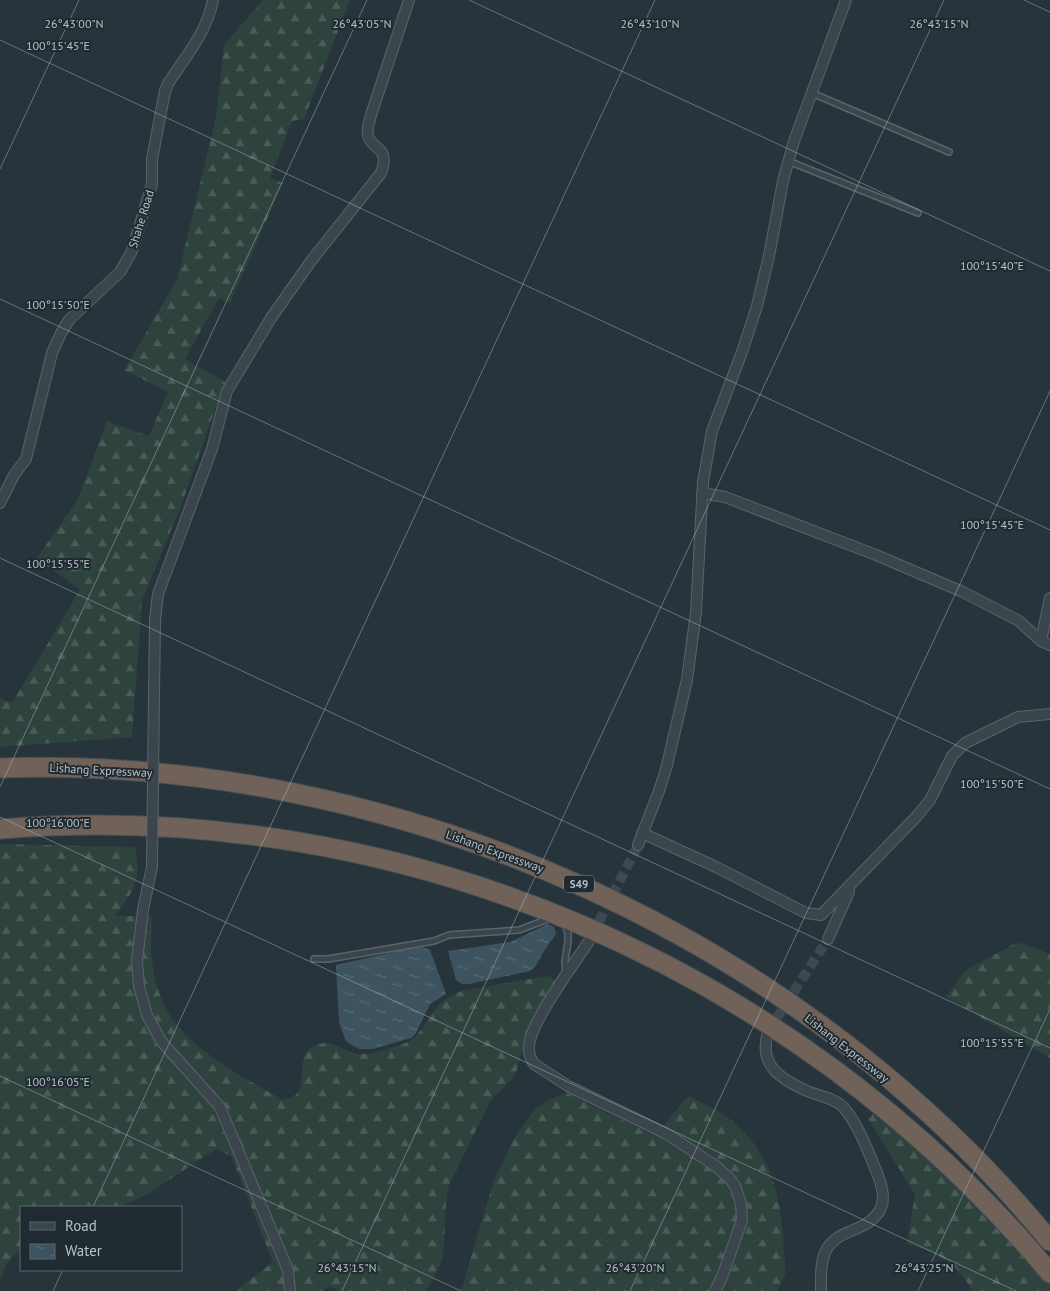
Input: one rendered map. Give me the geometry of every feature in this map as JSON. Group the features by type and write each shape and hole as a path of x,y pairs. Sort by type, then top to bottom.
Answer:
{"highway":[{"name":"Lishang Expressway","path":"0,768 64,768 161,773 219,780 305,795 399,818 446,833 519,859 582,885 626,906 711,953 792,1005 832,1034 943,1128 1012,1197 1050,1241"},
{"name":"Lishang Expressway","path":"0,829 62,826 151,826 196,829 284,840 372,856 426,870 505,894 591,928 666,964 715,991 786,1035 831,1066 868,1094 938,1155 1004,1220 1050,1273"}],"street":[{"name":"Shahe Road","path":"0,503 14,475 26,460 52,353 60,333 69,320 120,272 132,251 152,184 152,158 165,91 169,82 202,34 213,0"},
{"path":"290,1291 288,1270 220,1107 160,1041 147,1015 143,1000 137,954 143,910 152,867 155,620 158,594 212,449 224,397 276,311 311,261 380,173 384,160 383,154 367,134 376,96 409,0"},
{"path":"638,844 666,769 687,680 696,612 702,493 712,431 757,306 788,160 846,0"},
{"path":"702,493 725,497 876,554 963,592 1019,621 1045,643"},
{"path":"1045,643 1050,598"},
{"path":"642,833 716,867 806,913 815,915 824,913 930,800 955,751 971,739 1018,717 1050,714"},
{"path":"828,939 852,884"},
{"path":"589,941 543,1012 531,1039 529,1048 531,1059 534,1064 568,1086 666,1134 718,1167 731,1180 739,1196 742,1220 725,1269 715,1291"},
{"path":"768,1032 765,1050 775,1073 807,1091 838,1103 845,1109 854,1123 878,1174 883,1191 882,1207 877,1214 864,1225 848,1231 834,1240 829,1246 823,1261 821,1291"}],"lane":[{"path":"812,93 949,152"},
{"path":"788,160 918,213"},
{"path":"314,959 328,959 434,941 449,935 519,930 547,919 555,919 566,926 569,933 564,968 567,975"}],"green space":[{"path":"263,0 350,0 304,119 292,121 270,178 283,183 230,303 219,298 185,359 225,382 179,511 142,600 132,737 0,747 0,698 12,703 80,590 37,558 78,499 107,421 149,436 168,392 124,370 177,280 216,117 224,45"},
{"path":"0,844 135,847 138,868 135,884 115,916 152,916 151,950 153,969 160,995 167,1011 188,1037 212,1057 283,1100 293,1097 299,1092 304,1059 308,1051 316,1045 328,1043 360,1054 384,1050 413,1039 437,1007 458,992 549,976 555,981 528,1032 515,1076 491,1100 449,1185 442,1261 426,1291 339,1291 330,1286 322,1291 235,1291 273,1262 231,1156 216,1149 149,1193 122,1206 20,1206 20,1252 13,1257 3,1271 0,1280"},
{"path":"1016,943 1024,944 1050,954 1050,1058 946,997 966,970"},
{"path":"567,1093 655,1136 688,1096 721,1113 744,1131 763,1158 770,1172 779,1203 785,1269 777,1291 461,1291 494,1180 516,1135 536,1108 551,1099"},
{"path":"876,1111 922,1145 1050,1280 1050,1291 972,1291 953,1265 937,1255 907,1244 915,1194 868,1119"}],"water":[{"path":"548,924 554,927 556,934 535,967 530,971 469,984 462,984 456,980 448,951 510,942"},
{"path":"420,946 430,950 446,994 430,1004 416,1033 411,1038 373,1049 359,1049 350,1044 345,1039 339,1022 336,965"}],"tunnel":[{"path":"592,935 638,845"},
{"path":"769,1030 828,939"}]}
